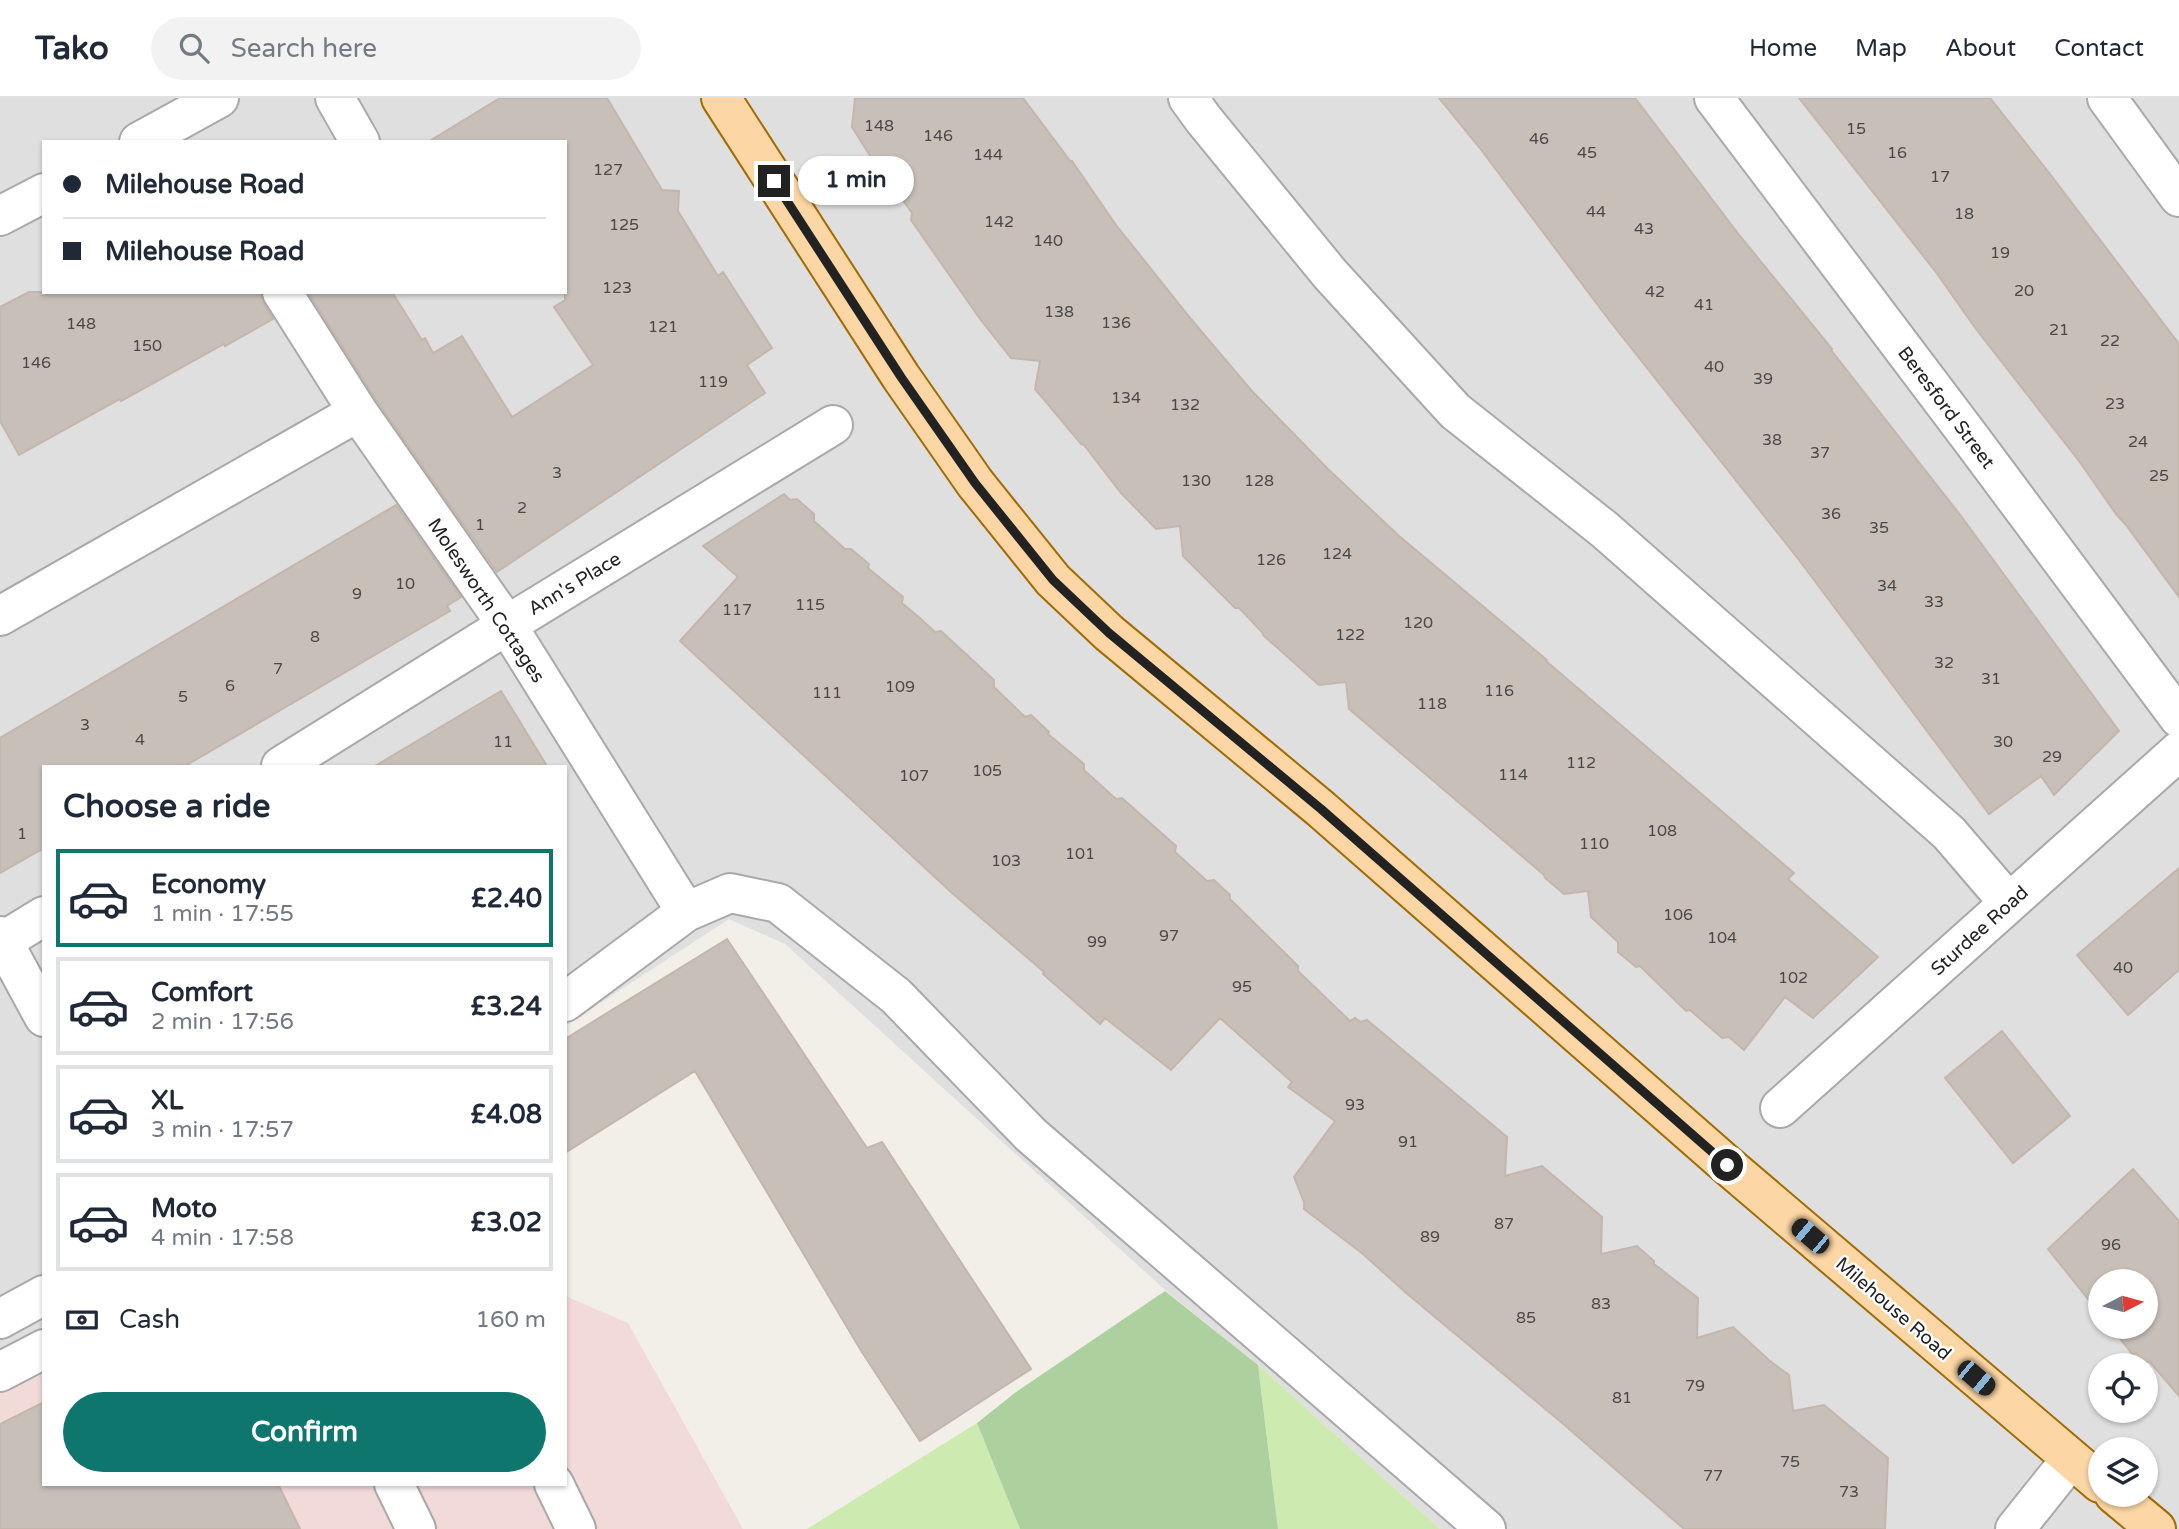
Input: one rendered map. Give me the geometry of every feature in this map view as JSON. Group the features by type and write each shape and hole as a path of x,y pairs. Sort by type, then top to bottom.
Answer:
{"main road":[{"name":"Milehouse Road","path":"721,98 901,377 975,483 1053,580 1109,633 1321,809 1727,1165 2088,1473"},
{"path":"2130,1507 2156,1529"}],"street":[{"path":"142,140 171,121 219,98"},
{"path":"335,98 359,140"},
{"path":"1188,98 1330,274 1455,411 1605,530 1949,834 2009,902"},
{"name":"Beresford Street","path":"1714,98 2179,718"},
{"path":"2106,98 2179,197"},
{"path":"0,216 42,194"},
{"name":"Molesworth Cottages","path":"283,294 358,412 506,625 686,912"},
{"path":"0,616 358,412"},
{"name":"Ann's Place","path":"283,765 833,425"},
{"name":"Sturdee Road","path":"1780,1108 2179,751"},
{"path":"567,1001 686,912 730,893 778,903 896,996 1031,1135 1486,1529"},
{"path":"42,917 1,940 42,1013"},
{"path":"0,1319 42,1296"},
{"path":"0,1372 42,1350"},
{"path":"2015,1529 2071,1459"},
{"path":"395,1486 416,1529"},
{"path":"555,1486 576,1529"}],"shaded area":[{"path":"0,98 2179,98 2179,1529 1440,1529 1258,1365 1165,1290 785,944 729,919 567,1025 567,765 42,765 42,1331 0,1352"},
{"path":"567,1297 628,1323 743,1529 0,1529 0,1352 42,1331 42,1486 567,1486"}],"green space":[{"path":"1165,1291 1258,1365 1278,1529 1020,1529 977,1423 1016,1392"},
{"path":"1258,1365 1440,1529 1278,1529"},
{"path":"977,1423 1020,1529 807,1529"}],"building":[{"path":"500,98 607,98 662,190 679,191 678,211 718,276 723,272 772,348 747,365 765,393 497,572 376,400 309,294 393,294 433,353 462,336 512,417 593,365 554,307 565,300 567,294 567,140 431,140"},
{"path":"855,98 1023,98 1072,161 1116,225 1191,319 1251,390 1328,469 1398,535 1794,873 1788,879 1878,957 1813,1018 1785,997 1744,1050 1729,1037 1722,1038 1690,1010 1686,1011 1640,966 1636,967 1618,952 1618,942 1591,917 1588,891 1564,894 1545,878 1349,709 1346,682 1319,685 1263,635 1239,608 1235,608 1183,556 1180,526 1156,529 1121,493 1035,389 1040,361 1011,358 980,319 911,220 912,213 887,178 884,178 852,127"},
{"path":"1439,98 1635,98 1961,516 2119,731 2054,795 2041,776 1989,814 1799,560 1609,320"},
{"path":"1799,98 1990,98 2050,174 2179,344 2179,597 1935,271"},
{"path":"29,292 261,294 273,319 19,455 0,421 0,307"},
{"path":"784,494 790,500 797,499 814,514 814,521 845,549 851,549 869,564 868,568 903,597 902,603 935,632 941,631 994,680 994,687 1025,717 1031,715 1048,734 1084,764 1084,770 1116,799 1122,798 1176,846 1175,852 1207,881 1214,880 1298,966 1298,971 1350,1021 1355,1018 1361,1022 1367,1020 1507,1137 1505,1176 1542,1166 1602,1217 1601,1254 1637,1246 1654,1264 1698,1298 1697,1338 1733,1327 1789,1375 1793,1411 1824,1405 1888,1458 1885,1529 1684,1529 1363,1254 1304,1209 1294,1177 1335,1121 1288,1087 1292,1082 1220,1018 1171,1070 1105,1018 1100,1024 952,893 680,641 738,577 703,546"},
{"path":"396,505 461,597 447,606 450,611 187,765 42,765 42,849 0,873 0,738"},
{"path":"501,691 546,765 377,765"},
{"path":"2179,868 2179,970 2128,1015 2077,955"},
{"path":"727,939 867,1148 882,1142 1031,1369 920,1441 860,1349 695,1071 567,1152 567,1038"},
{"path":"2002,1031 2070,1116 2013,1163 1945,1078"},
{"path":"2133,1169 2179,1221 2179,1396 2158,1372 2158,1353 2131,1353 2120,1339 2158,1339 2158,1269 2088,1269 2088,1299 2048,1249"},
{"path":"42,1403 42,1486 279,1486 300,1529 0,1529 0,1424"}],"route":[{"path":"774,181 901,377 975,483 1053,580 1109,633 1321,809 1727,1165"}]}
